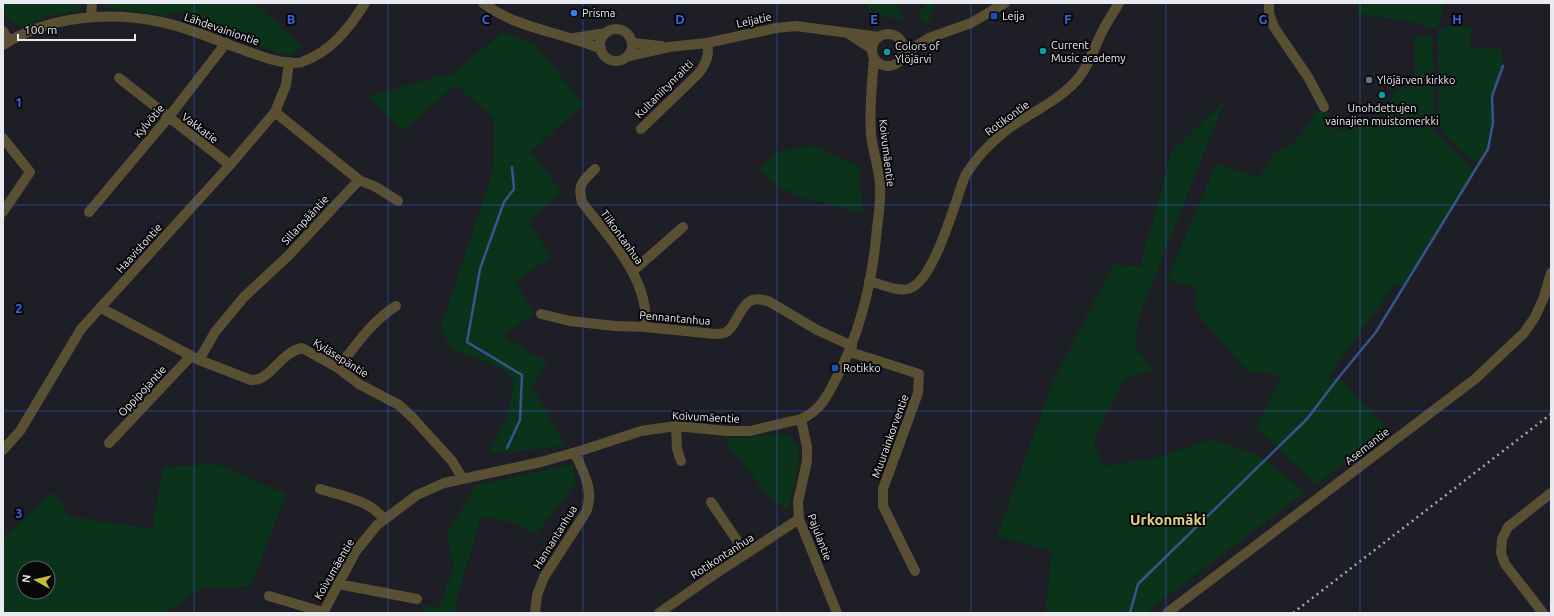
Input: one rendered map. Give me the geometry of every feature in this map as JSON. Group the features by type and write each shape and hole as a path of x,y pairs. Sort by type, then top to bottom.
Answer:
{"street":[{"path":"91,17 92,3"},
{"name":"Lähdevainiontie","path":"6,43 27,32 51,24 91,17 134,18 162,22 254,54 280,61 302,62 332,45 346,32 364,3"},
{"name":"Leijatie","path":"483,3 495,12 528,26 572,38 601,49 605,57 611,61 618,62 629,56 669,47 707,43 776,28 796,26 879,37"},
{"path":"903,54 900,41 893,36 884,35 876,40 873,54 882,65 886,66 895,64 903,54 929,38 971,23 1005,3"},
{"name":"Rotikontie","path":"870,281 898,289 914,287 920,282 935,258 965,176 971,166 1001,134 1056,98 1075,82 1092,54 1102,31 1119,3"},
{"path":"1269,3 1269,13 1274,27 1308,77 1324,107"},
{"name":"Leijatie","path":"572,38 606,33 619,29 625,31 633,42 669,47"},
{"path":"3,31 6,43"},
{"name":"Leijatie","path":"845,32 873,54"},
{"path":"601,49 600,45 602,38 606,33"},
{"path":"900,41 929,38"},
{"path":"629,56 633,42"},
{"name":"Kylvötie","path":"88,212 168,118 226,43"},
{"name":"Kultaniitynraitti","path":"641,129 698,74 705,65 709,50 707,43"},
{"name":"Koivumäentie","path":"323,612 356,551 377,525 424,492 444,483 540,462 641,431 676,426 727,431 750,431 801,419 822,405 851,349 859,327 870,281 876,241 880,185 871,136 870,113 873,54"},
{"name":"Haavistontie","path":"3,450 20,431 81,329 230,165 275,112 286,85 289,62"},
{"name":"Koivumäentie","path":"872,87 886,66"},
{"name":"Vakkatie","path":"119,78 168,118 230,165"},
{"path":"275,112 359,180 376,187 398,201"},
{"path":"3,138 30,172 3,212"},
{"name":"Tiikontanhua","path":"595,169 581,183 580,193 582,202 633,271 647,314 645,327"},
{"name":"Sillanpääntie","path":"195,358 244,297 289,255 359,180"},
{"path":"633,271 683,227"},
{"name":"Asemantie","path":"1168,613 1475,379 1524,333 1544,297 1551,273"},
{"name":"Pennantanhua","path":"541,314 570,320 615,326 645,327 714,334 724,333 730,330 747,303 753,298 762,298 851,349"},
{"path":"338,368 365,333 381,316 396,306"},
{"name":"Kyläsepäntie","path":"101,308 195,358 251,380 257,380 265,376 290,351 302,348 338,368 359,384 399,405 413,418 452,461 463,479"},
{"name":"Muurainkorventie","path":"851,349 919,374 918,393 883,489 882,497 882,506 915,571"},
{"name":"Oppipojantie","path":"109,443 195,358"},
{"name":"Pajulantie","path":"801,419 806,440 807,461 798,502 799,519 837,613"},
{"path":"676,426 677,449 681,461"},
{"name":"Hannantanhua","path":"535,613 537,595 544,576 586,512 590,503 590,493 587,482 575,452"},
{"path":"320,489 366,504 378,511 384,519"},
{"path":"1543,613 1505,564 1501,553 1502,539 1508,527 1551,494"},
{"path":"711,502 746,554"},
{"name":"Rotikontanhua","path":"659,613 799,519"},
{"path":"338,584 417,599"},
{"path":"269,596 323,612"}],"green space":[{"path":"3,3 82,3 82,7 76,11 49,16 22,27 8,18 4,12"},
{"path":"103,3 255,3 303,47 289,56 213,30 179,10 166,16 103,7"},
{"path":"868,3 897,3 904,19 903,21 870,11 867,7"},
{"path":"923,3 935,3 927,27 917,12 925,8"},
{"path":"1358,3 1444,3 1437,29 1403,20 1357,14"},
{"path":"1450,26 1471,26 1471,48 1501,49 1503,66 1492,96 1493,123 1488,149 1478,164 1450,140 1445,134 1439,121 1438,31"},
{"path":"502,32 535,44 583,104 531,152 562,192 528,221 551,257 516,282 534,314 503,336 547,362 532,387 566,446 488,454 507,418 514,382 505,369 450,349 441,327 493,171 494,119 456,85 403,131 368,96 455,73"},
{"path":"1414,36 1432,36 1434,131 1475,171 1403,288 1395,284 1327,379 1339,377 1388,430 1316,485 1256,428 1281,376 1247,371 1197,313 1195,287 1167,280 1216,164 1260,177 1273,154 1293,143 1304,131 1317,111 1329,112 1330,129 1352,130 1359,118 1387,119 1389,102 1392,95 1398,88 1415,88"},
{"path":"1225,100 1138,319 1135,346 1154,370 1124,379 1093,441 1103,466 1148,460 1212,439 1260,456 1305,492 1145,613 1045,613 1052,551 997,536 1052,384 1113,264 1140,267 1172,151"},
{"path":"812,145 859,166 863,213 800,197 772,183 759,170 775,153"},
{"path":"776,434 786,436 794,440 799,451 796,477 787,510 765,492 723,438 742,438"},
{"path":"218,464 286,494 251,586 202,588 165,613 3,613 3,538 53,492 69,516 152,529 163,467"},
{"path":"573,464 576,484 536,534 511,522 481,517 455,605 457,613 423,613 423,606 439,607 454,566 447,534 476,485"}],"waterway":[{"path":"1130,613 1138,584 1307,419 1376,332 1488,149 1493,123 1492,96 1503,66"},
{"path":"507,448 520,420 522,375 467,342 480,269 504,202 514,189 512,167"}],"railway":[{"path":"1293,613 1551,414"}],"place":[{"name":"Prisma","path":"574,13"},
{"name":"Leija","path":"994,16"},
{"name":"Current Music academy","path":"1043,51"},
{"name":"Colors of Ylöjärvi","path":"887,52"},
{"name":"Ylöjärven kirkko","path":"1369,80"},
{"name":"Unohdettujen vainajien muistomerkki","path":"1382,95"},
{"name":"Rotikko","path":"835,368"}],"district":[{"name":"Urkonmäki","path":"1168,519"}]}
